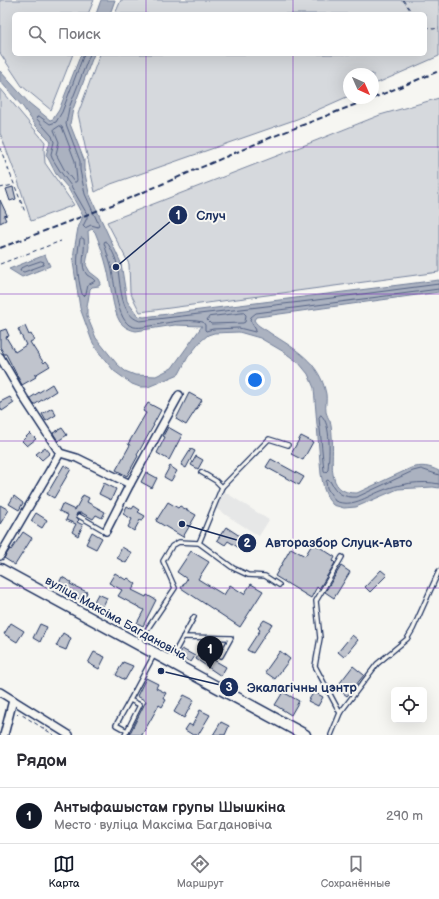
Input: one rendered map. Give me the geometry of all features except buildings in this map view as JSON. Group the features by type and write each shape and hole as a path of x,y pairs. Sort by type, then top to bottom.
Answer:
{"main road":[{"name":"вуліца Максіма Багдановіча","path":"0,569 304,735"}],"street":[{"path":"0,357 24,398 60,453 77,458 130,484"},
{"path":"106,532 130,484 179,395"},
{"path":"0,556 60,453"},
{"path":"0,692 69,735"},
{"path":"4,735 13,700"}],"lane":[{"path":"199,543 222,487 269,439 288,445"},
{"path":"201,472 216,481 222,487"},
{"path":"79,516 106,532"},
{"path":"137,644 175,588 163,561 172,546 179,542 199,543 233,568 248,575 265,576 279,585"},
{"path":"340,713 315,666 320,638 316,602 342,556"},
{"path":"331,735 340,713 377,664 407,639 439,571"},
{"path":"170,662 194,617"},
{"path":"183,637 231,638 221,656"},
{"path":"127,731 116,725 155,654"},
{"path":"125,735 140,705 130,700"}],"path":[{"path":"403,0 412,12"},
{"path":"427,27 434,29 439,28"},
{"path":"0,148 25,212"},
{"path":"0,188 14,185"},
{"path":"0,264 61,241"},
{"path":"15,717 19,714 54,735"}],"shaded area":[{"path":"0,0 94,0 89,12 12,12 12,56 72,56 51,110 22,86 0,53"},
{"path":"121,0 439,0 439,56 379,82 379,68 343,68 343,99 297,119 111,184 95,192 78,114 99,56 427,56 427,12 116,12"},
{"path":"0,88 45,142 45,163 74,205 31,221 0,133"},
{"path":"439,98 439,272 140,312 130,292 129,264 107,222 380,115"},
{"path":"225,492 269,520 259,536 215,508"}],"water":[{"path":"101,0 115,0 111,12 97,12"},
{"path":"80,56 93,56 73,109 70,124 84,160 84,169 89,193 121,263 127,301 138,316 144,317 439,280 439,292 256,317 254,320 259,326 297,351 318,373 326,394 326,412 330,421 332,432 333,473 339,488 346,492 357,493 411,468 422,466 439,471 439,488 398,489 356,507 344,508 333,505 328,499 324,489 321,474 314,388 308,374 299,363 260,338 239,332 214,333 208,335 188,357 179,374 148,387 140,387 132,384 114,371 97,350 92,341 80,308 73,262 78,228 83,216 68,188 56,174 46,155 50,142 48,138 36,126 23,107 0,81 0,71 29,103 50,120 53,119 59,110","holes":["92,229 95,232 107,268 113,303 117,317 123,325 136,331 175,325 202,326 172,368 156,376 135,375 125,371 117,364 96,338 87,316 87,307 90,289 92,287 99,286 101,283 99,279 90,272 86,265 89,247 88,231"]},
{"path":"45,255 50,266 22,277 9,269"}],"railway":[{"path":"379,96 439,71"},
{"path":"0,248 125,200 272,137 357,104"}],"place":[{"name":"Случ","path":"116,267"},
{"name":"Авторазбор Слуцк-Авто","path":"182,524"},
{"name":"Антыфашыстам групы Шышкіна","path":"210,669"},
{"name":"Экалагічны цэнтр","path":"161,671"}]}
